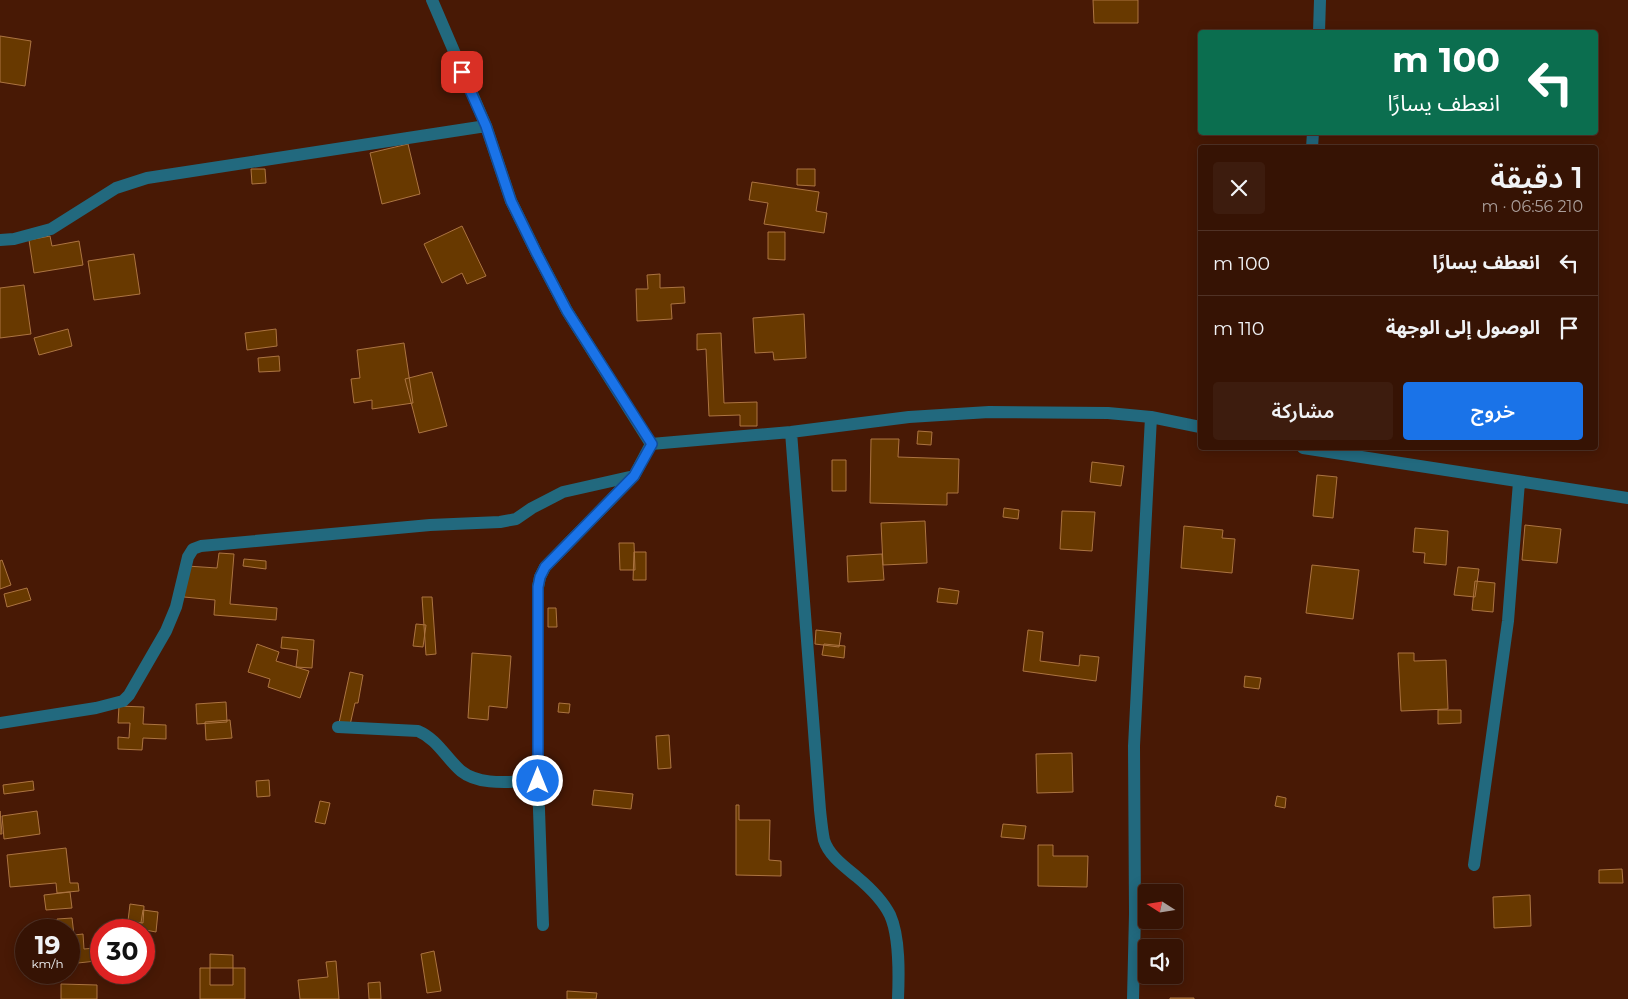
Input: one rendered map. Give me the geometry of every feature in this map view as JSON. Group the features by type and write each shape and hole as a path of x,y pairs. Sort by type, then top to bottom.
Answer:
{"street":[{"path":"432,0 486,126 511,201 537,254 567,311 652,444"},
{"path":"1319,30 1320,0"},
{"path":"0,240 51,229 116,188 147,178 486,126"},
{"path":"652,444 791,432 876,420 989,412 1108,413 1151,417 1198,427"},
{"path":"1133,999 1135,914 1134,746 1151,417"},
{"path":"791,432 820,810 825,841 833,855 865,884 881,902 890,916 895,935 897,955 898,999"},
{"path":"543,925 538,781 538,587 540,577 545,567 634,476 652,444"},
{"path":"1317,450 1628,498"},
{"path":"0,723 96,708 123,701 129,695 166,632 176,608 188,557 193,549 201,546 430,525 500,522 516,519 532,508 563,492 634,476"},
{"path":"1474,865 1508,621 1518,482"},
{"path":"338,727 418,731 428,735 462,772 476,779 490,781 538,781"}],"building":[{"path":"1093,0 1138,0 1138,23 1094,23"},
{"path":"0,36 31,41 25,86 0,82"},
{"path":"408,144 420,194 382,204 370,153"},
{"path":"251,169 265,169 266,183 252,184"},
{"path":"797,169 815,169 815,186 797,185"},
{"path":"752,182 819,192 816,211 827,213 824,233 764,224 768,203 749,200"},
{"path":"462,226 486,276 467,284 462,273 442,283 424,244"},
{"path":"768,232 785,232 785,260 768,259"},
{"path":"50,236 52,246 79,241 83,265 34,273 29,240"},
{"path":"134,254 140,294 94,300 88,261"},
{"path":"660,274 660,288 684,287 685,303 671,304 672,319 637,321 636,289 648,289 647,275"},
{"path":"24,285 31,334 0,338 0,288"},
{"path":"804,314 806,358 774,360 773,352 755,353 753,318"},
{"path":"68,329 72,346 39,355 34,338"},
{"path":"276,329 277,346 247,350 245,333"},
{"path":"721,333 724,403 757,402 757,426 740,426 740,415 709,416 706,349 697,350 697,334"},
{"path":"404,343 413,403 372,409 372,400 354,403 351,379 360,378 357,350"},
{"path":"279,356 280,371 259,372 258,358"},
{"path":"432,372 447,426 419,433 405,379"},
{"path":"918,431 932,432 931,445 917,444"},
{"path":"871,439 899,439 898,457 959,459 958,493 947,493 947,505 870,503"},
{"path":"832,460 846,460 846,491 832,491"},
{"path":"1092,462 1124,466 1121,486 1090,482"},
{"path":"1317,475 1337,477 1333,518 1313,516"},
{"path":"1004,508 1019,510 1018,519 1003,517"},
{"path":"1062,511 1095,512 1092,551 1060,549"},
{"path":"925,521 927,563 883,565 881,523"},
{"path":"1525,525 1561,529 1557,563 1522,560"},
{"path":"1184,526 1223,530 1222,538 1235,539 1232,573 1181,568"},
{"path":"1415,528 1448,531 1446,565 1424,563 1425,553 1413,552"},
{"path":"619,543 634,543 635,570 620,570"},
{"path":"634,552 646,552 646,580 633,580"},
{"path":"219,553 234,554 230,604 277,608 276,620 214,615 215,600 184,597 187,566 217,568"},
{"path":"882,554 884,580 848,582 847,556"},
{"path":"244,559 266,561 266,569 243,566"},
{"path":"2,560 11,585 0,589 0,561"},
{"path":"1312,565 1359,570 1353,619 1306,613"},
{"path":"1458,567 1479,569 1475,597 1454,595"},
{"path":"1475,581 1495,583 1493,612 1472,610"},
{"path":"27,588 31,600 7,607 4,594"},
{"path":"939,588 959,591 957,604 937,602"},
{"path":"422,597 432,597 436,654 426,655"},
{"path":"548,608 556,608 557,627 548,627"},
{"path":"416,624 426,625 423,647 413,646"},
{"path":"816,630 841,633 839,647 815,644"},
{"path":"1028,630 1043,632 1040,661 1079,666 1080,655 1099,657 1096,681 1023,671"},
{"path":"282,637 314,640 312,668 296,667 298,650 281,648"},
{"path":"257,644 279,652 276,661 309,671 300,698 268,687 270,679 248,672"},
{"path":"824,644 845,646 844,658 822,655"},
{"path":"472,653 511,656 507,708 489,706 488,720 468,718"},
{"path":"1398,653 1414,653 1414,661 1446,660 1448,709 1401,711"},
{"path":"350,672 363,675 358,703 355,703 350,725 339,723"},
{"path":"1245,676 1261,678 1259,689 1244,687"},
{"path":"226,702 227,722 197,724 196,704"},
{"path":"559,703 570,704 569,713 558,712"},
{"path":"119,706 144,707 143,724 166,725 166,739 143,738 142,750 118,749 118,737 129,738 130,723 118,723"},
{"path":"1438,710 1461,710 1461,723 1438,724"},
{"path":"230,720 232,738 206,740 205,722"},
{"path":"669,735 671,768 658,769 656,736"},
{"path":"1072,753 1073,792 1037,793 1036,754"},
{"path":"269,780 270,796 257,797 256,781"},
{"path":"33,781 34,790 4,794 3,785"},
{"path":"594,790 633,794 631,809 592,805"},
{"path":"1277,796 1286,798 1285,808 1275,806"},
{"path":"320,801 330,803 325,824 315,822"},
{"path":"736,805 739,805 739,820 770,820 769,860 781,861 781,876 736,875"},
{"path":"0,811 2,834 0,834"},
{"path":"37,811 40,834 4,839 2,816"},
{"path":"1003,824 1026,826 1024,839 1001,837"},
{"path":"1038,845 1053,845 1053,856 1088,856 1087,887 1038,886"},
{"path":"66,848 70,883 78,883 79,891 57,893 56,883 10,887 7,855"},
{"path":"1622,869 1623,883 1599,883 1599,870"},
{"path":"70,892 72,908 46,910 44,895"},
{"path":"1530,895 1531,926 1494,928 1493,897"},
{"path":"130,904 144,906 143,919 128,919"},
{"path":"143,910 158,912 156,932 155,919 142,919"},
{"path":"80,934 83,934 84,949 90,948 90,962 80,963"},
{"path":"434,951 441,991 427,993 421,954"},
{"path":"210,954 233,955 233,968 210,968"},
{"path":"336,961 339,999 300,999 298,980 328,977 326,962"},
{"path":"200,968 210,968 210,985 233,985 233,968 245,968 245,999 200,999"},
{"path":"380,982 381,999 369,999 368,983"},
{"path":"61,984 97,985 97,999 61,999"},
{"path":"567,991 597,993 596,999 567,999"},
{"path":"1194,998 1194,999 1170,999"}],"route":[{"path":"462,72 486,126 511,201 537,254 567,311 652,444 634,476 545,567 540,577 538,587 538,781"}]}
